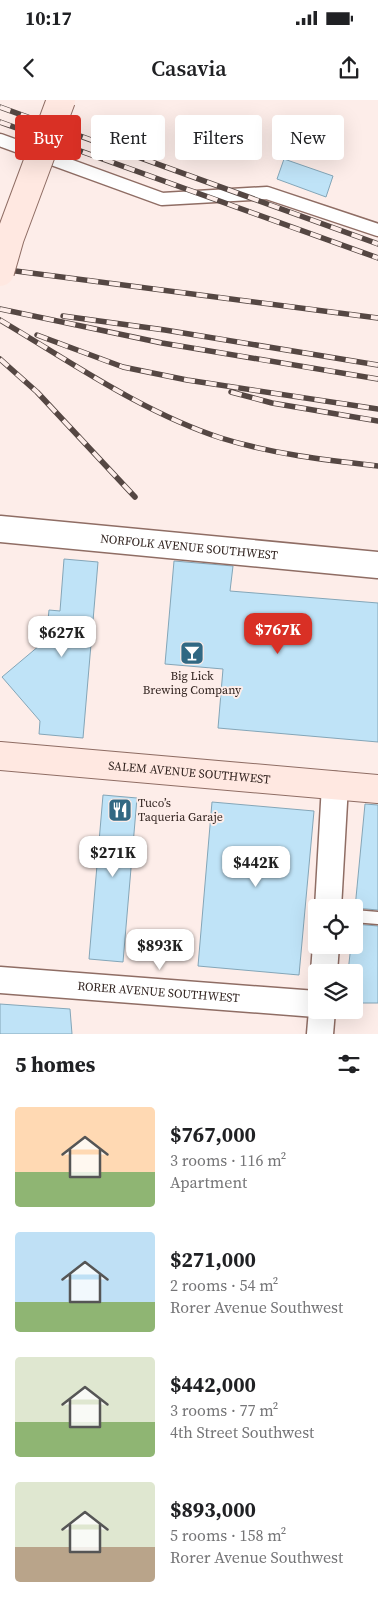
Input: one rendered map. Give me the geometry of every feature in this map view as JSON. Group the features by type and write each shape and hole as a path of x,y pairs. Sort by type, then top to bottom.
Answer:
{"street":[{"path":"0,272 10,238 61,100"},
{"name":"NORFOLK AVENUE SOUTHWEST","path":"0,529 378,564"},
{"name":"SALEM AVENUE SOUTHWEST","path":"0,756 378,789"},
{"path":"329,899 335,785"},
{"name":"RORER AVENUE SOUTHWEST","path":"0,980 308,1003"},
{"path":"320,1034 321,1019"}],"lane":[{"path":"0,140 162,199 267,193 378,230"},
{"path":"363,917 378,918"}],"building":[{"path":"284,160 333,176 326,197 277,179"},
{"path":"64,559 98,562 83,738 39,734 40,721 2,677 46,640 49,610 60,611"},
{"path":"174,561 233,566 230,591 378,603 378,742 218,728 223,669 165,664"},
{"path":"103,795 137,798 123,962 89,959"},
{"path":"212,802 314,811 299,975 198,966"},
{"path":"365,804 378,805 378,910 363,909 363,899 356,899"},
{"path":"363,925 378,926 378,1003 363,1003 363,964 349,964 350,954 363,954"},
{"path":"0,1004 70,1009 72,1034 0,1034"}],"railway":[{"path":"0,107 378,244"},
{"path":"0,122 378,258"},
{"path":"0,269 378,318"},
{"path":"0,309 162,343 378,379"},
{"path":"63,316 165,330 378,365"},
{"path":"0,320 108,385 192,427 240,444 318,459 378,466"},
{"path":"37,335 123,367 187,380 378,409"},
{"path":"0,359 37,392 135,497"},
{"path":"231,392 272,403 378,421"}],"place":[{"name":"Big Lick Brewing Company","path":"192,653"},
{"name":"Tuco’s Taqueria Garaje","path":"120,810"}]}
